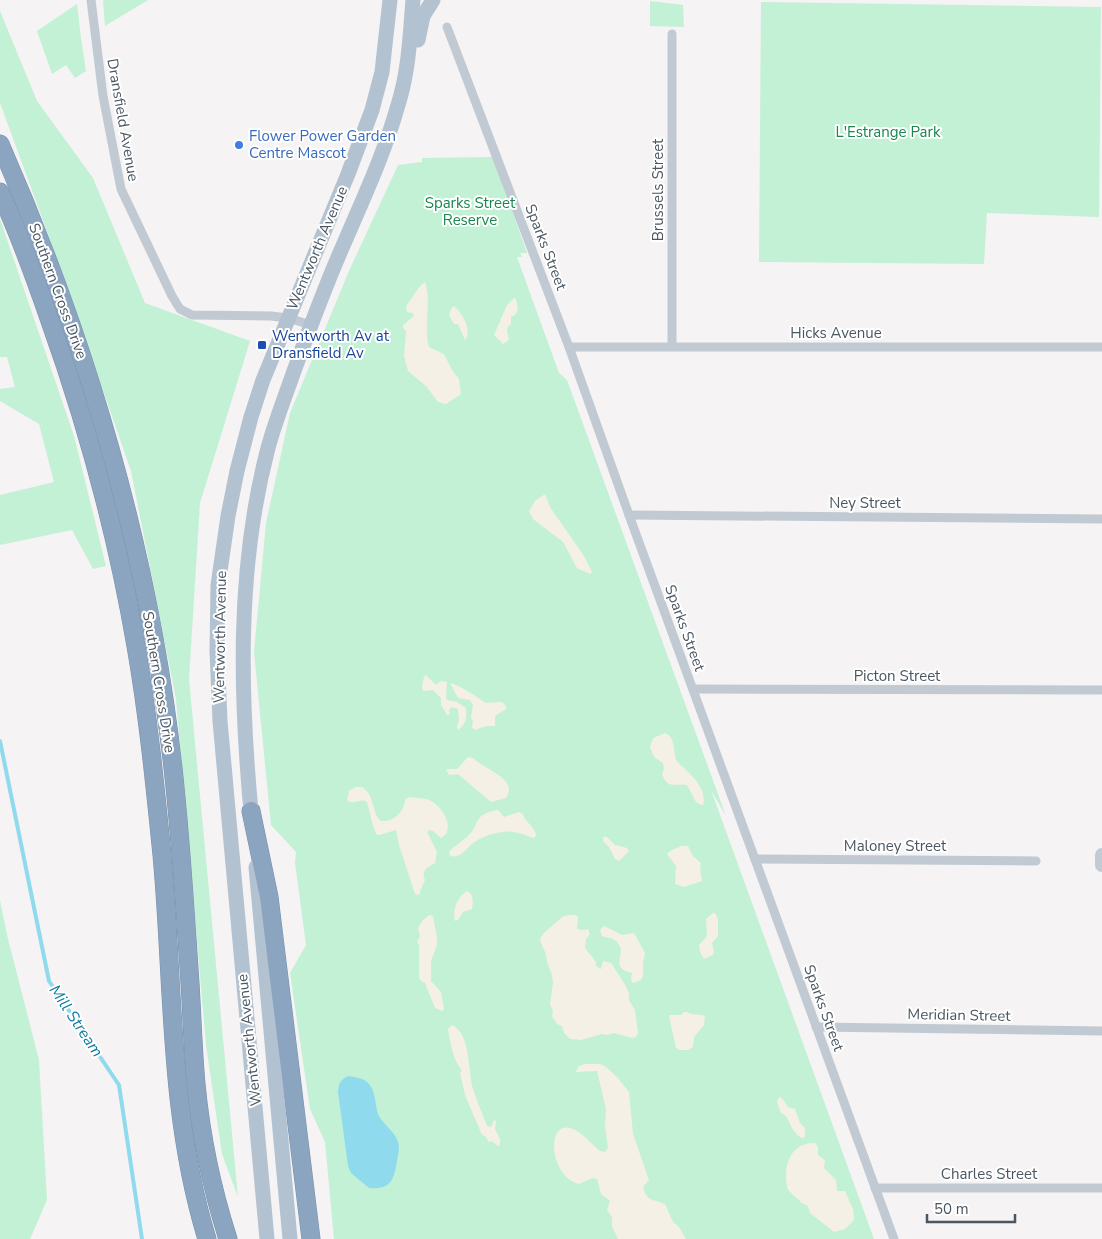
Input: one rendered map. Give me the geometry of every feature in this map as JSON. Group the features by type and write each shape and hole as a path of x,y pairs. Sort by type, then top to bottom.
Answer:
{"highway":[{"name":"Southern Cross Drive","path":"0,144 62,296 92,385 122,495 143,585 163,690 173,768 196,1085 206,1155 218,1207 228,1239"},
{"name":"Southern Cross Drive","path":"0,192 35,279 66,365 91,449 114,540 136,644 151,746 162,859 175,1061 181,1122 188,1162 207,1239"},
{"path":"251,811 269,897 311,1239"}],"main road":[{"name":"Wentworth Avenue","path":"267,1239 220,721 217,641 218,585 235,480 251,417 263,380 348,174 372,110 382,72 390,0"},
{"name":"Wentworth Avenue","path":"290,1239 244,714 243,639 248,554 256,502 268,448 282,403 311,325 375,175 399,105 406,76 413,0"},
{"path":"406,76 416,48 423,16 433,0"},
{"path":"1102,855 1102,864"}],"street":[{"name":"Dransfield Avenue","path":"91,0 103,96 121,190 180,309 192,315 272,316 288,318 311,325"},
{"name":"Sparks Street","path":"447,27 569,347 894,1239"},
{"name":"Brussels Street","path":"672,34 672,346"},
{"name":"Hicks Avenue","path":"569,347 1102,347"},
{"name":"Ney Street","path":"629,515 1102,519"},
{"name":"Picton Street","path":"693,689 1102,690"},
{"name":"Maloney Street","path":"755,859 1036,861"},
{"name":"Meridian Street","path":"816,1027 1102,1031"},
{"name":"Charles Street","path":"876,1188 1102,1188"}],"green space":[{"path":"103,0 148,0 105,26"},
{"path":"650,1 683,5 684,27 650,26"},
{"name":"L'Estrange Park","path":"761,2 1101,7 1099,217 987,213 984,264 759,262"},
{"path":"77,4 86,71 75,78 66,65 52,74 37,31"},
{"path":"0,11 37,101 93,178 145,303 250,341 200,503 189,679 238,1197 222,1154 206,1045 176,699 131,471 63,275 0,103"},
{"name":"Sparks Street Reserve","path":"493,157 527,253 520,253 522,257 517,257 559,373 567,380 726,816 711,790 874,1239 334,1239 325,1142 310,1109 290,973 306,945 295,863 296,852 271,825 254,652 266,523 290,413 349,271 398,165 422,162 422,158"},
{"path":"0,219 74,436 106,566 93,569 72,530 0,545 0,495 54,482 39,424 0,401 0,389 15,387 7,357 0,357"},
{"path":"0,900 39,1060 47,1200 30,1239 0,1239"}],"sand":[{"path":"425,282 428,298 427,339 429,347 444,354 459,379 461,394 446,404 438,402 426,386 408,371 404,356 406,331 403,325 414,316 413,313 407,312 406,306"},
{"path":"514,298 516,299 518,310 511,317 511,324 508,326 509,340 503,344 494,335 507,305"},
{"path":"454,306 463,317 467,327 468,331 465,340 458,324 454,324 449,315"},
{"path":"545,494 550,507 584,556 592,572 590,574 577,568 563,542 533,519 529,511 535,501"},
{"path":"426,675 436,685 441,681 447,682 447,700 457,702 466,708 465,721 458,730 458,709 452,707 449,710 450,714 447,715 441,705 441,698 433,690 423,691 422,686"},
{"path":"450,683 464,689 486,703 502,702 506,709 495,716 495,726 486,726 475,730 472,727 473,721 471,718 473,705 470,700 458,698"},
{"path":"665,733 669,735 673,742 678,762 693,777 702,790 703,805 696,802 687,785 672,785 664,779 662,774 664,769 663,763 654,757 650,747 653,738"},
{"path":"468,757 473,758 504,780 508,785 509,791 506,798 491,802 458,774 449,775 446,769 457,769"},
{"path":"355,787 362,787 366,791 381,821 390,820 398,815 403,808 405,800 409,797 429,800 443,812 448,824 446,834 441,838 433,831 429,830 427,832 437,852 435,863 424,872 425,880 420,894 416,895 414,891 396,830 379,835 376,834 367,802 362,800 350,802 347,800 349,791"},
{"path":"498,810 504,817 519,812 523,814 535,832 534,838 519,833 496,833 476,841 458,856 450,856 449,852 467,837 481,817"},
{"path":"603,837 607,837 615,845 627,848 629,851 619,861 615,859 609,847 603,841"},
{"path":"682,846 688,846 693,856 701,863 702,881 684,887 675,884 676,866 667,854"},
{"path":"467,891 472,896 472,909 463,912 458,920 455,921 456,904"},
{"path":"713,913 716,914 718,920 718,936 712,943 713,955 704,959 699,945 707,936 706,919"},
{"path":"429,915 433,916 437,938 437,945 431,961 431,981 441,992 444,1009 442,1011 435,1008 425,983 419,977 419,945 417,942 420,936 418,928"},
{"path":"576,915 578,917 577,929 588,929 590,934 586,939 585,948 596,962 596,966 601,969 603,961 611,963 626,986 629,1000 635,1010 638,1033 636,1037 632,1038 614,1033 602,1034 581,1040 570,1039 564,1033 562,1026 557,1024 552,1016 553,1010 550,1005 553,983 552,975 540,941 545,932 562,917"},
{"path":"604,926 622,935 634,933 645,953 641,980 633,983 631,980 632,973 621,967 619,964 620,947 614,939 602,936 600,930"},
{"path":"684,1012 703,1015 705,1017 704,1025 694,1037 693,1047 688,1050 679,1050 676,1048 669,1016 681,1015"},
{"path":"452,1025 463,1036 468,1054 471,1082 487,1126 491,1127 494,1120 496,1121 495,1129 500,1139 500,1145 498,1146 492,1141 489,1142 482,1135 465,1095 460,1073 462,1070 454,1056 448,1029"},
{"path":"584,1064 600,1064 606,1067 629,1092 633,1134 649,1180 643,1187 646,1195 665,1204 673,1222 679,1227 686,1239 618,1239 612,1226 612,1217 607,1210 610,1201 601,1194 597,1179 592,1178 579,1184 569,1179 561,1170 554,1149 558,1131 564,1128 577,1131 600,1151 605,1152 608,1148 605,1125 606,1109 597,1071 576,1072 578,1067"},
{"path":"779,1097 782,1098 788,1107 795,1109 800,1123 805,1128 805,1137 802,1138 796,1134 786,1116 781,1113 777,1102"},
{"path":"815,1143 818,1147 818,1155 825,1160 824,1168 836,1180 837,1191 845,1191 853,1209 854,1220 845,1229 834,1232 810,1213 808,1206 788,1190 786,1182 787,1166 793,1152 806,1144"}],"water":[{"path":"348,1076 362,1079 369,1084 374,1095 378,1114 398,1142 399,1152 394,1174 390,1183 386,1186 369,1188 351,1173 348,1166 338,1092 340,1082"}],"waterway":[{"name":"Mill Stream","path":"0,741 49,981 119,1085 142,1239"}],"place":[{"name":"Flower Power Garden Centre Mascot","path":"239,145"},
{"name":"Wentworth Av at Dransfield Av","path":"262,345"}]}
